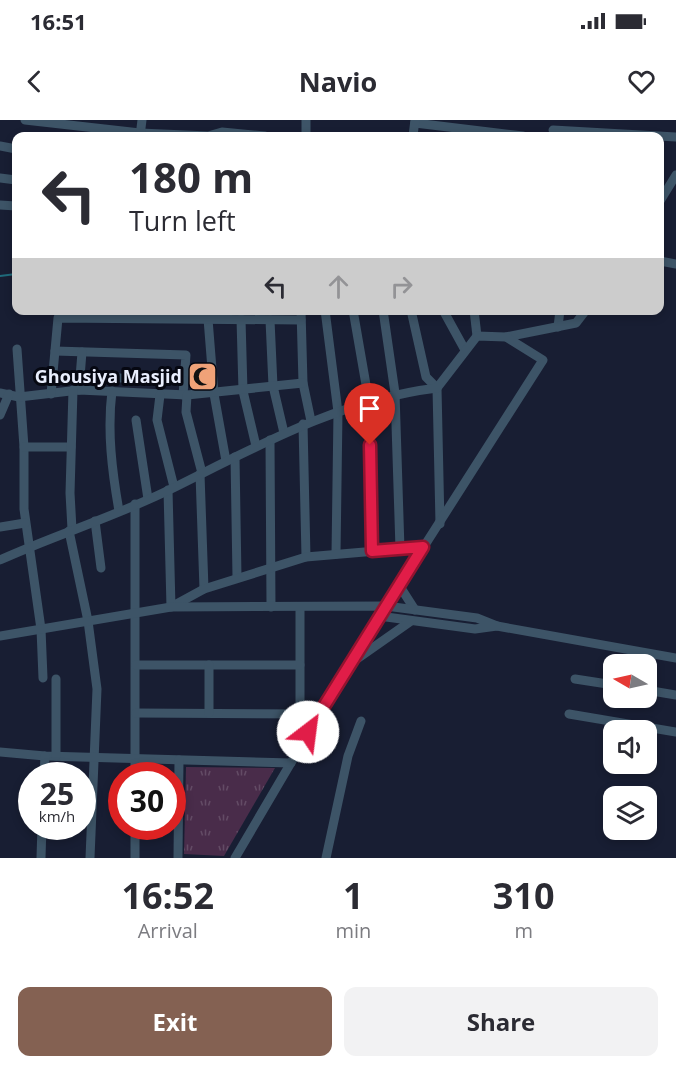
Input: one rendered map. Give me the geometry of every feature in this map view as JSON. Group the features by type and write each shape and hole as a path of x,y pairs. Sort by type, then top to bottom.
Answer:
{"street":[{"path":"26,120 117,132"},
{"path":"415,121 494,132"},
{"path":"554,129 600,132"},
{"path":"664,194 676,175"},
{"path":"51,394 58,318 215,316 270,320 301,315 307,423 306,557"},
{"path":"326,315 338,412 336,554"},
{"path":"353,315 369,402 372,551"},
{"path":"384,315 395,393 400,549"},
{"path":"412,315 426,377 436,388"},
{"path":"446,315 465,350"},
{"path":"440,524 436,388 477,336 475,315"},
{"path":"558,327 559,315"},
{"path":"477,336 506,337 558,327 576,323 582,315"},
{"path":"215,316 214,394 226,461"},
{"path":"241,319 243,391 256,446"},
{"path":"270,320 273,386 284,433"},
{"path":"235,858 349,664 543,360 506,337"},
{"path":"17,350 24,447 25,523 41,629 43,678"},
{"path":"55,351 186,355 184,381 186,412 201,474 204,589"},
{"path":"82,352 71,447 71,530 88,621 97,689 90,858"},
{"path":"98,377 184,381"},
{"path":"0,415 4,394 19,397 76,390 160,395 214,394 303,383"},
{"path":"0,560 171,489 307,423 395,393 436,388"},
{"path":"112,391 110,427 113,477 119,511"},
{"path":"160,395 157,420 171,489 171,607"},
{"path":"136,420 148,499"},
{"path":"270,440 271,607"},
{"path":"24,447 71,447"},
{"path":"235,457 237,577"},
{"path":"135,504 135,759"},
{"path":"94,520 101,568"},
{"path":"0,527 25,523"},
{"path":"171,607 204,589 306,557 423,547"},
{"path":"399,585 415,610"},
{"path":"0,636 171,607 386,606 477,618 497,626 676,658"},
{"path":"300,607 300,714"},
{"path":"379,616 475,629 497,626"},
{"path":"349,664 411,621"},
{"path":"136,665 300,665"},
{"path":"209,665 209,713"},
{"path":"56,679 56,756"},
{"path":"575,679 603,683"},
{"path":"657,692 676,695"},
{"path":"136,713 319,714"},
{"path":"569,714 676,732"},
{"path":"326,858 348,756 361,721"},
{"path":"0,752 45,756 291,763"},
{"path":"45,756 45,762"},
{"path":"178,858 179,760"},
{"path":"41,858 42,840"},
{"path":"135,840 135,858"}],"green space":[{"path":"186,767 275,768 224,856 184,854"}],"waterway":[{"path":"0,276 12,274"}],"place":[{"name":"Ghousiya Masjid","path":"203,377"}],"route":[{"path":"308,732 423,547 372,551 370,445"}]}
